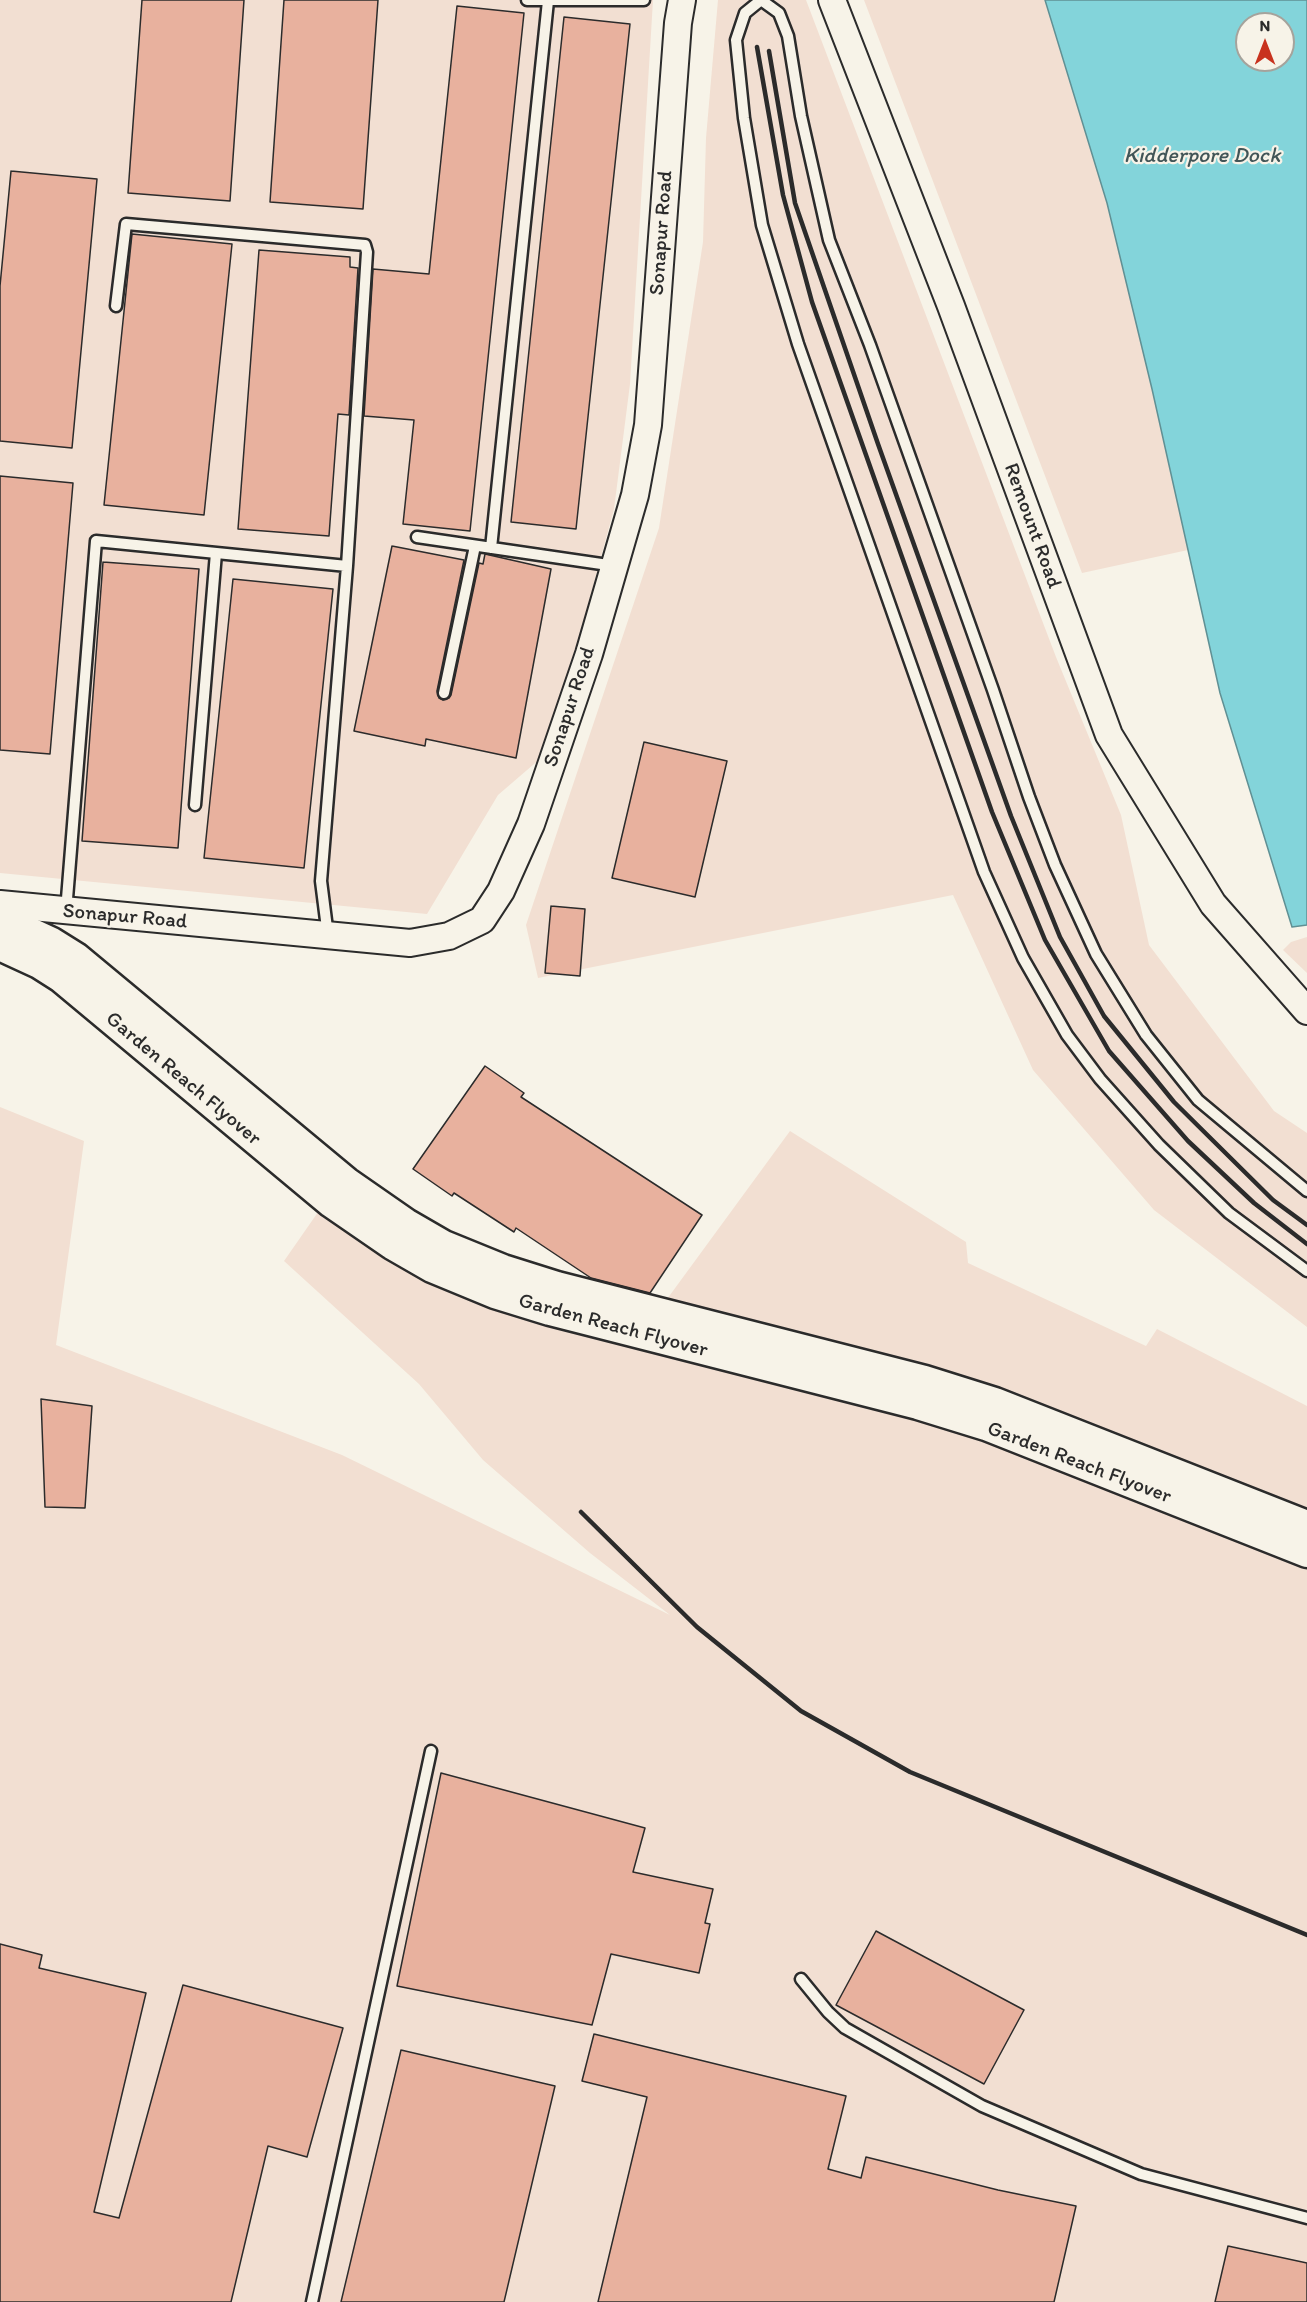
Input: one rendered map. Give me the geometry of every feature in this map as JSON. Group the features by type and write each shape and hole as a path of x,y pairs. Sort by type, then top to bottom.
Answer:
{"main road":[{"name":"Garden Reach Flyover","path":"0,918 52,942 76,957 347,1182 406,1223 444,1245 503,1269 557,1286 925,1380 995,1402 1307,1525"},
{"name":"Garden Reach Flyover","path":"0,946 32,960 61,978 331,1203 392,1245 432,1268 495,1294 550,1311 918,1405 986,1426 1307,1553"}],"street":[{"name":"Sonapur Road","path":"0,904 410,943 448,936 482,920 501,891 531,824 589,654 635,495 648,425 677,34 682,0"},
{"name":"Remount Road","path":"832,0 951,306 1109,735 1213,904 1307,1011"}],"lane":[{"path":"527,0 644,0"},
{"path":"1307,1191 1198,1100 1146,1035 1096,954 1055,866 870,345 829,240 801,116 788,36 779,13 761,0 745,13 736,40 744,118 762,225 802,355 984,872 1023,958 1066,1035 1100,1079 1159,1145 1229,1213 1307,1271"},
{"path":"491,548 548,1"},
{"path":"117,306 126,224 365,245 367,252 347,566 321,881 328,936"},
{"path":"417,537 615,566"},
{"path":"66,911 96,541 347,566"},
{"path":"444,693 475,546"},
{"path":"195,805 216,553"},
{"path":"312,2302 431,1751"},
{"path":"801,1979 828,2012 845,2028 982,2106 1141,2174 1307,2218"}],"shaded area":[{"path":"0,0 653,0 630,384 614,509 548,752 498,795 427,914 0,873"},
{"path":"718,0 806,0 1056,657 1121,815 1149,945 1274,1111 1307,1133 1307,1327 1154,1210 1033,1070 953,895 538,978 526,925 659,528 703,242 706,138"},
{"path":"864,0 1045,0 1107,203 1188,550 1082,573"},
{"path":"1307,937 1307,973 1283,950 1291,942"},
{"path":"0,1107 84,1141 56,1345 342,1455 670,1615 590,1553 483,1460 419,1384 284,1261 323,1205 651,1321 790,1131 966,1242 968,1263 1146,1346 1157,1329 1307,1406 1307,2302 0,2302"}],"water":[{"name":"Kidderpore Dock","path":"1045,0 1307,0 1307,925 1292,927 1220,693 1152,389 1107,203"}],"building":[{"path":"142,0 244,0 230,201 128,193"},
{"path":"284,0 378,0 363,209 270,202"},
{"path":"457,6 524,13 470,531 403,524 414,420 364,416 373,269 429,274"},
{"path":"564,17 630,24 576,529 511,522"},
{"path":"11,171 97,179 72,448 0,441 0,286"},
{"path":"132,234 232,244 204,515 104,505"},
{"path":"259,250 350,257 350,267 358,268 349,415 338,414 329,536 238,529"},
{"path":"0,476 73,483 50,754 0,750"},
{"path":"392,546 464,560 437,691 439,698 443,700 451,695 479,563 483,564 485,554 551,569 516,758 426,739 425,746 354,731"},
{"path":"103,562 199,569 178,848 82,841"},
{"path":"233,579 333,589 304,868 204,858"},
{"path":"644,742 727,761 695,897 612,878"},
{"path":"551,906 585,909 580,976 545,973"},
{"path":"485,1066 524,1093 521,1097 702,1215 650,1293 591,1278 516,1228 514,1232 454,1193 452,1196 413,1169"},
{"path":"41,1399 92,1406 85,1508 45,1507"},
{"path":"441,1773 645,1828 633,1872 713,1889 705,1923 710,1924 699,1973 611,1954 592,2025 397,1986"},
{"path":"876,1931 1024,2010 984,2084 836,2005"},
{"path":"0,1944 42,1955 39,1968 146,1993 94,2212 119,2218 183,1985 343,2028 307,2157 268,2146 231,2302 0,2302"},
{"path":"594,2034 846,2096 828,2169 861,2178 866,2157 998,2190 1076,2206 1054,2302 598,2302 647,2097 582,2081"},
{"path":"401,2050 555,2086 504,2302 341,2302"},
{"path":"1228,2246 1307,2263 1307,2302 1215,2302"}],"railway":[{"path":"757,47 783,195 812,302 992,812 1045,940 1109,1051 1188,1141 1254,1203 1307,1244"},
{"path":"769,51 795,203 878,444 1011,816 1060,937 1104,1016 1174,1102 1273,1200 1307,1225"},
{"path":"581,1512 697,1627 801,1711 910,1772 1307,1935"}]}
